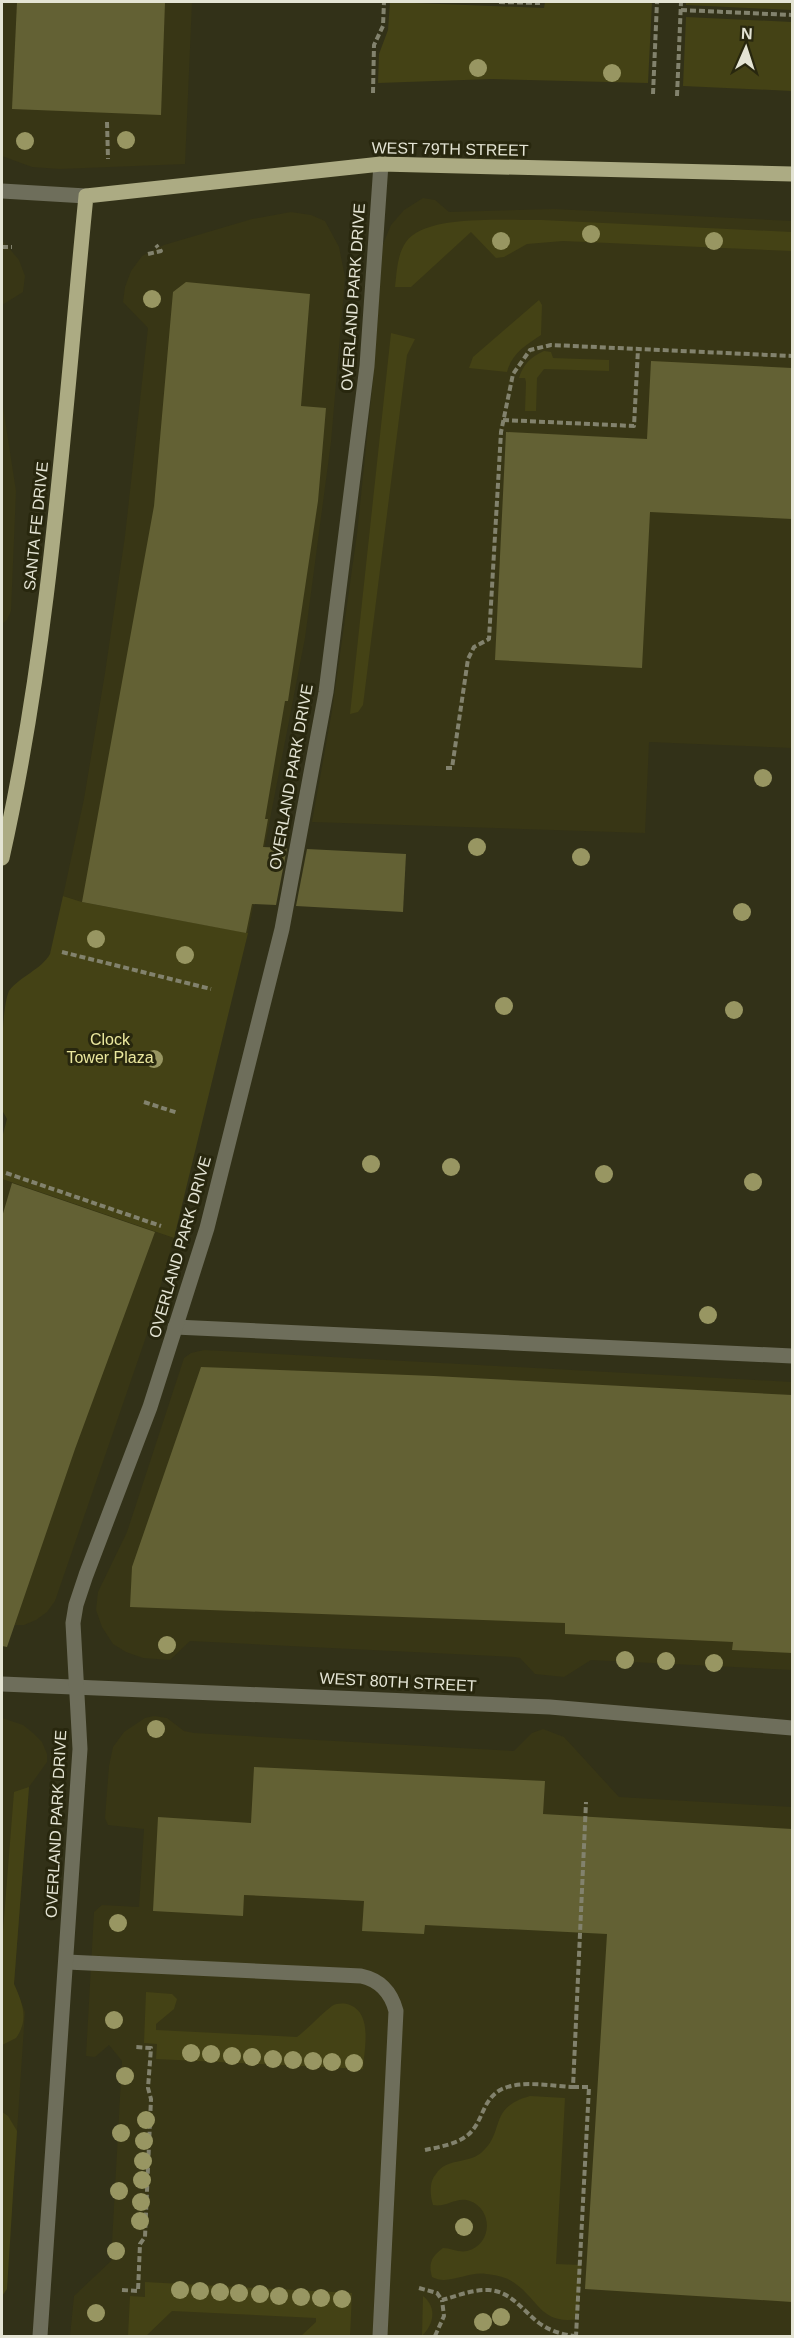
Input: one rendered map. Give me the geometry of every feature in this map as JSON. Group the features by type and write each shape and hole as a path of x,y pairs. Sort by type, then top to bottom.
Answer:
{"main road":[{"name":"WEST 79TH STREET","path":"86,196 381,164 792,174"},
{"name":"SANTA FE DRIVE","path":"2,858 26,732 52,564 86,196"}],"street":[{"name":"OVERLAND PARK DRIVE","path":"40,2337 80,1749 73,1632 76,1605 150,1407 207,1228 282,929 326,692 367,366 381,164"},
{"name":"WEST 79TH STREET","path":"2,191 86,196"},
{"path":"176,1327 792,1356"},
{"name":"WEST 80TH STREET","path":"2,1684 550,1707 792,1728"},
{"path":"67,1962 361,1976 371,1978 387,1992 396,2011 380,2337"}],"path":[{"path":"373,93 375,45 383,26 384,2"},
{"path":"499,2 540,3"},
{"path":"653,94 657,2"},
{"path":"677,96 681,2"},
{"path":"681,10 792,15"},
{"path":"107,122 108,163"},
{"path":"148,254 161,251 156,245"},
{"path":"2,247 12,247"},
{"path":"447,768 452,768 468,659 474,647 489,639 503,420 513,374 530,350 551,345 792,356"},
{"path":"503,420 634,426 638,349"},
{"path":"62,952 211,989"},
{"path":"144,1102 178,1113"},
{"path":"6,1173 161,1226"},
{"path":"573,2087 586,1802"},
{"path":"122,2290 138,2291 140,2244 145,2237 151,2048 135,2047"},
{"path":"425,2150 455,2142 469,2133 491,2096 504,2088 522,2085 589,2087 575,2337 555,2332 539,2323 511,2297 502,2293 479,2290 442,2300"},
{"path":"418,2288 437,2293 442,2300 444,2316 435,2337"}],"shaded area":[{"path":"2,2 192,2 185,164 60,169 32,167 2,156"},
{"path":"423,198 435,200 449,212 554,209 792,221 792,748 649,742 645,833 312,822 332,711 357,534 373,380 383,244 391,225 404,210"},
{"path":"291,212 311,215 325,221 339,247 345,277 331,442 305,638 248,933 82,902 63,896 84,799 105,673 125,536 148,328 123,302 125,287 131,271 142,256 164,245 252,219"},
{"path":"2,240 19,260 25,276 23,292 2,305"},
{"path":"2,400 16,491 11,611 7,620 2,624"},
{"path":"2,1179 174,1238 147,1334 55,1601 47,1612 24,1625 2,1625"},
{"path":"204,1350 792,1382 792,1670 591,1660 564,1677 535,1674 520,1658 515,1657 190,1641 170,1660 143,1658 126,1652 113,1644 102,1627 96,1610 98,1592 127,1532 184,1358 191,1353"},
{"path":"154,1716 167,1718 184,1731 194,1733 514,1751 532,1733 543,1729 564,1737 619,1797 792,1807 792,2336 70,2336 74,2296 111,2261 122,2061 109,2045 95,2057 86,2056 94,1912 102,1905 139,1907 144,1829 108,1825 105,1818 109,1766 113,1747 124,1732 145,1718"},
{"path":"2,1718 23,1725 33,1733 42,1742 47,1754 47,1762 29,1787 14,1984 25,2012 11,2223 2,2222"}],"green space":[{"path":"390,2 544,8 545,2 652,2 648,83 492,79 378,83 379,54 388,30"},
{"path":"686,2 792,2 792,10 686,5"},
{"path":"686,17 792,22 792,91 683,86"},
{"path":"542,220 792,232 792,251 563,241 527,244 504,257 496,258 471,232 411,287 395,287 398,263 406,242 416,233 431,226 469,221"},
{"path":"539,300 542,305 541,335 516,355 507,372 469,368 473,357"},
{"path":"391,333 415,339 407,355 363,705 358,712 350,714"},
{"path":"544,351 551,352 553,358 609,360 609,371 544,369 537,378 536,411 525,411 526,382 525,378 519,378 528,362"},
{"name":"Clock Tower Plaza","path":"63,896 82,902 248,933 174,1238 2,1179 2,1138 7,1119 2,1110 2,1048 6,1001 9,991 50,954"},
{"path":"29,1787 14,1984 22,2005 23,2018 16,2038 2,2045 2,1943 14,1792"},
{"path":"146,1992 172,1994 177,1999 174,2009 156,2024 156,2030 297,2037 332,2006 350,2005 362,2016 366,2033 363,2069 156,2059 157,2044 144,2043"},
{"path":"530,2096 565,2098 556,2264 581,2265 578,2319 555,2318 541,2309 522,2289 504,2278 472,2274 445,2280 432,2277 430,2268 432,2260 443,2248 467,2251 475,2247 481,2242 487,2227 483,2212 478,2205 470,2201 460,2200 443,2205 433,2205 431,2189 434,2177 445,2166 481,2153 489,2145 502,2114 508,2107"},
{"path":"2,2112 8,2116 17,2131 7,2289 2,2296"},
{"path":"145,2282 352,2293 350,2336 301,2336 316,2322 316,2318 172,2311 146,2336 128,2336 130,2296 145,2297"},
{"path":"423,2296 431,2306 432,2316 429,2327 422,2336"}],"building":[{"path":"17,2 165,2 161,115 12,109"},
{"path":"186,282 310,294 301,406 326,408 318,501 288,701 285,701 265,819 268,819 263,847 287,848 276,905 252,904 246,933 82,902 154,506 173,292"},
{"path":"651,361 792,368 792,519 650,512 642,668 495,660 506,432 647,439"},
{"path":"307,849 406,854 403,912 296,906"},
{"path":"12,1183 155,1232 75,1449 7,1647 2,1646 2,1217"},
{"path":"201,1367 434,1376 792,1395 792,1653 732,1650 733,1642 565,1634 565,1623 130,1607 132,1567"},
{"path":"254,1767 545,1781 543,1814 792,1829 792,2302 585,2289 607,1934 425,1925 424,1934 362,1931 364,1901 244,1895 243,1916 153,1911 158,1817 251,1823"}]}
